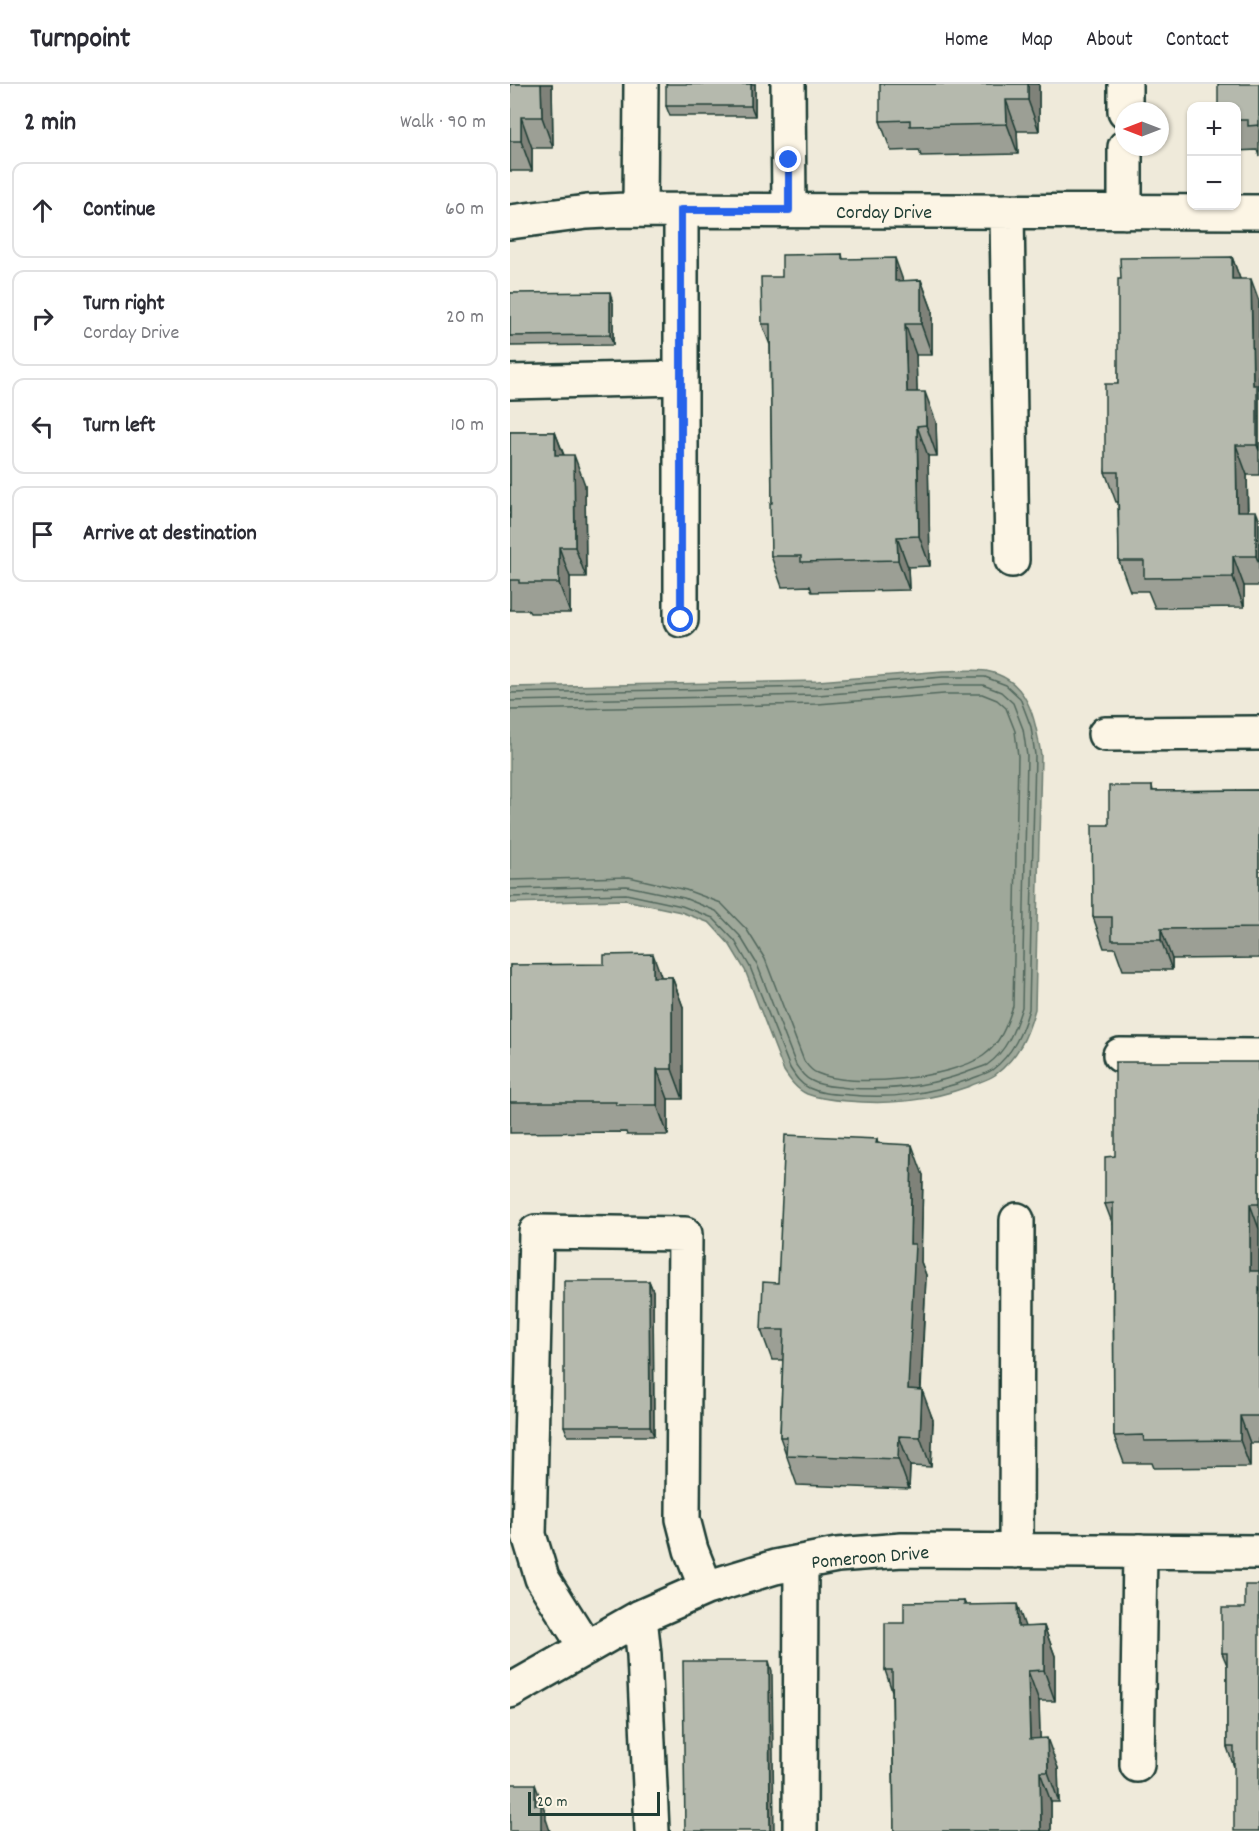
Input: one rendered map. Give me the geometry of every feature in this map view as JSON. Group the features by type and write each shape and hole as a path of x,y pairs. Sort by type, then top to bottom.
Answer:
{"street":[{"path":"640,210 641,84"},
{"path":"788,84 789,210"},
{"path":"1125,84 1125,102"},
{"path":"1125,156 1125,212"},
{"name":"Corday Drive","path":"510,222 587,212 640,210 1259,212"},
{"path":"681,210 681,620"},
{"path":"1007,211 1012,560"},
{"path":"510,382 681,378"},
{"path":"1105,734 1259,733"},
{"path":"1120,1055 1259,1056"},
{"path":"1016,1551 1017,1220"},
{"path":"586,1648 519,1541 521,1384 536,1232 685,1234 684,1519 691,1550 706,1588"},
{"name":"Pomeroon Drive","path":"510,1691 640,1617 706,1588 775,1567 837,1555 902,1550 1259,1552"},
{"path":"1137,1765 1140,1551"},
{"path":"801,1562 801,1831"},
{"path":"640,1617 644,1655 652,1831"}],"water":[{"path":"943,671 986,671 1012,682 1027,702 1036,728 1041,755 1035,1009 1029,1028 1016,1053 992,1077 954,1091 909,1101 863,1102 827,1099 807,1094 796,1087 784,1071 745,970 730,945 710,923 681,912 625,900 510,903 510,687 818,681"}],"building":[{"path":"510,84 541,84 542,117 521,117 521,141 510,141"},
{"path":"666,84 751,84 751,106 666,106"},
{"path":"880,84 1028,84 1028,100 1006,100 1007,124 910,126 910,120 880,121"},
{"path":"1218,84 1259,84 1259,125 1248,126 1248,120 1241,120 1241,102 1218,102"},
{"path":"842,254 842,259 895,258 895,281 921,280 921,324 905,324 907,392 925,392 926,425 917,426 919,536 897,537 898,560 801,562 801,556 771,556 770,324 762,324 761,277 782,277 782,255"},
{"path":"1232,257 1232,279 1251,279 1253,385 1257,385 1257,445 1236,445 1237,511 1256,511 1256,556 1233,556 1233,577 1144,578 1144,561 1119,561 1118,472 1105,472 1105,384 1118,384 1120,258"},
{"path":"610,292 610,335 510,336 510,293"},
{"path":"510,432 555,432 555,455 574,455 575,547 559,547 559,583 519,583 519,580 510,580"},
{"path":"1109,786 1152,786 1152,791 1259,790 1259,928 1161,929 1161,940 1112,940 1112,917 1093,917 1092,825 1109,825"},
{"path":"653,954 653,977 672,977 672,1069 657,1069 657,1105 616,1105 616,1102 510,1102 510,965 604,964 604,955"},
{"path":"1115,1062 1259,1062 1259,1204 1250,1204 1250,1271 1259,1271 1259,1416 1240,1416 1240,1440 1144,1441 1143,1435 1114,1436 1113,1203 1105,1204 1105,1157 1115,1156"},
{"path":"785,1135 877,1139 876,1143 912,1145 910,1244 915,1244 908,1389 922,1390 920,1437 899,1436 898,1459 786,1455 787,1437 780,1437 784,1330 761,1330 763,1282 778,1283"},
{"path":"564,1281 649,1281 650,1426 564,1426"},
{"path":"1245,1585 1259,1585 1259,1831 1234,1831 1234,1747 1227,1747 1227,1653 1222,1653 1222,1608 1245,1608"},
{"path":"964,1601 964,1605 1017,1604 1018,1627 1044,1626 1044,1670 1028,1671 1030,1739 1047,1738 1048,1772 1040,1772 1041,1831 894,1831 892,1670 885,1670 885,1623 904,1623 904,1602"},
{"path":"683,1661 769,1661 770,1831 685,1831"},
{"path":"510,1784 535,1784 535,1805 541,1805 541,1831 510,1831"}],"route":[{"path":"681,620 681,210 789,210 789,160"}]}
